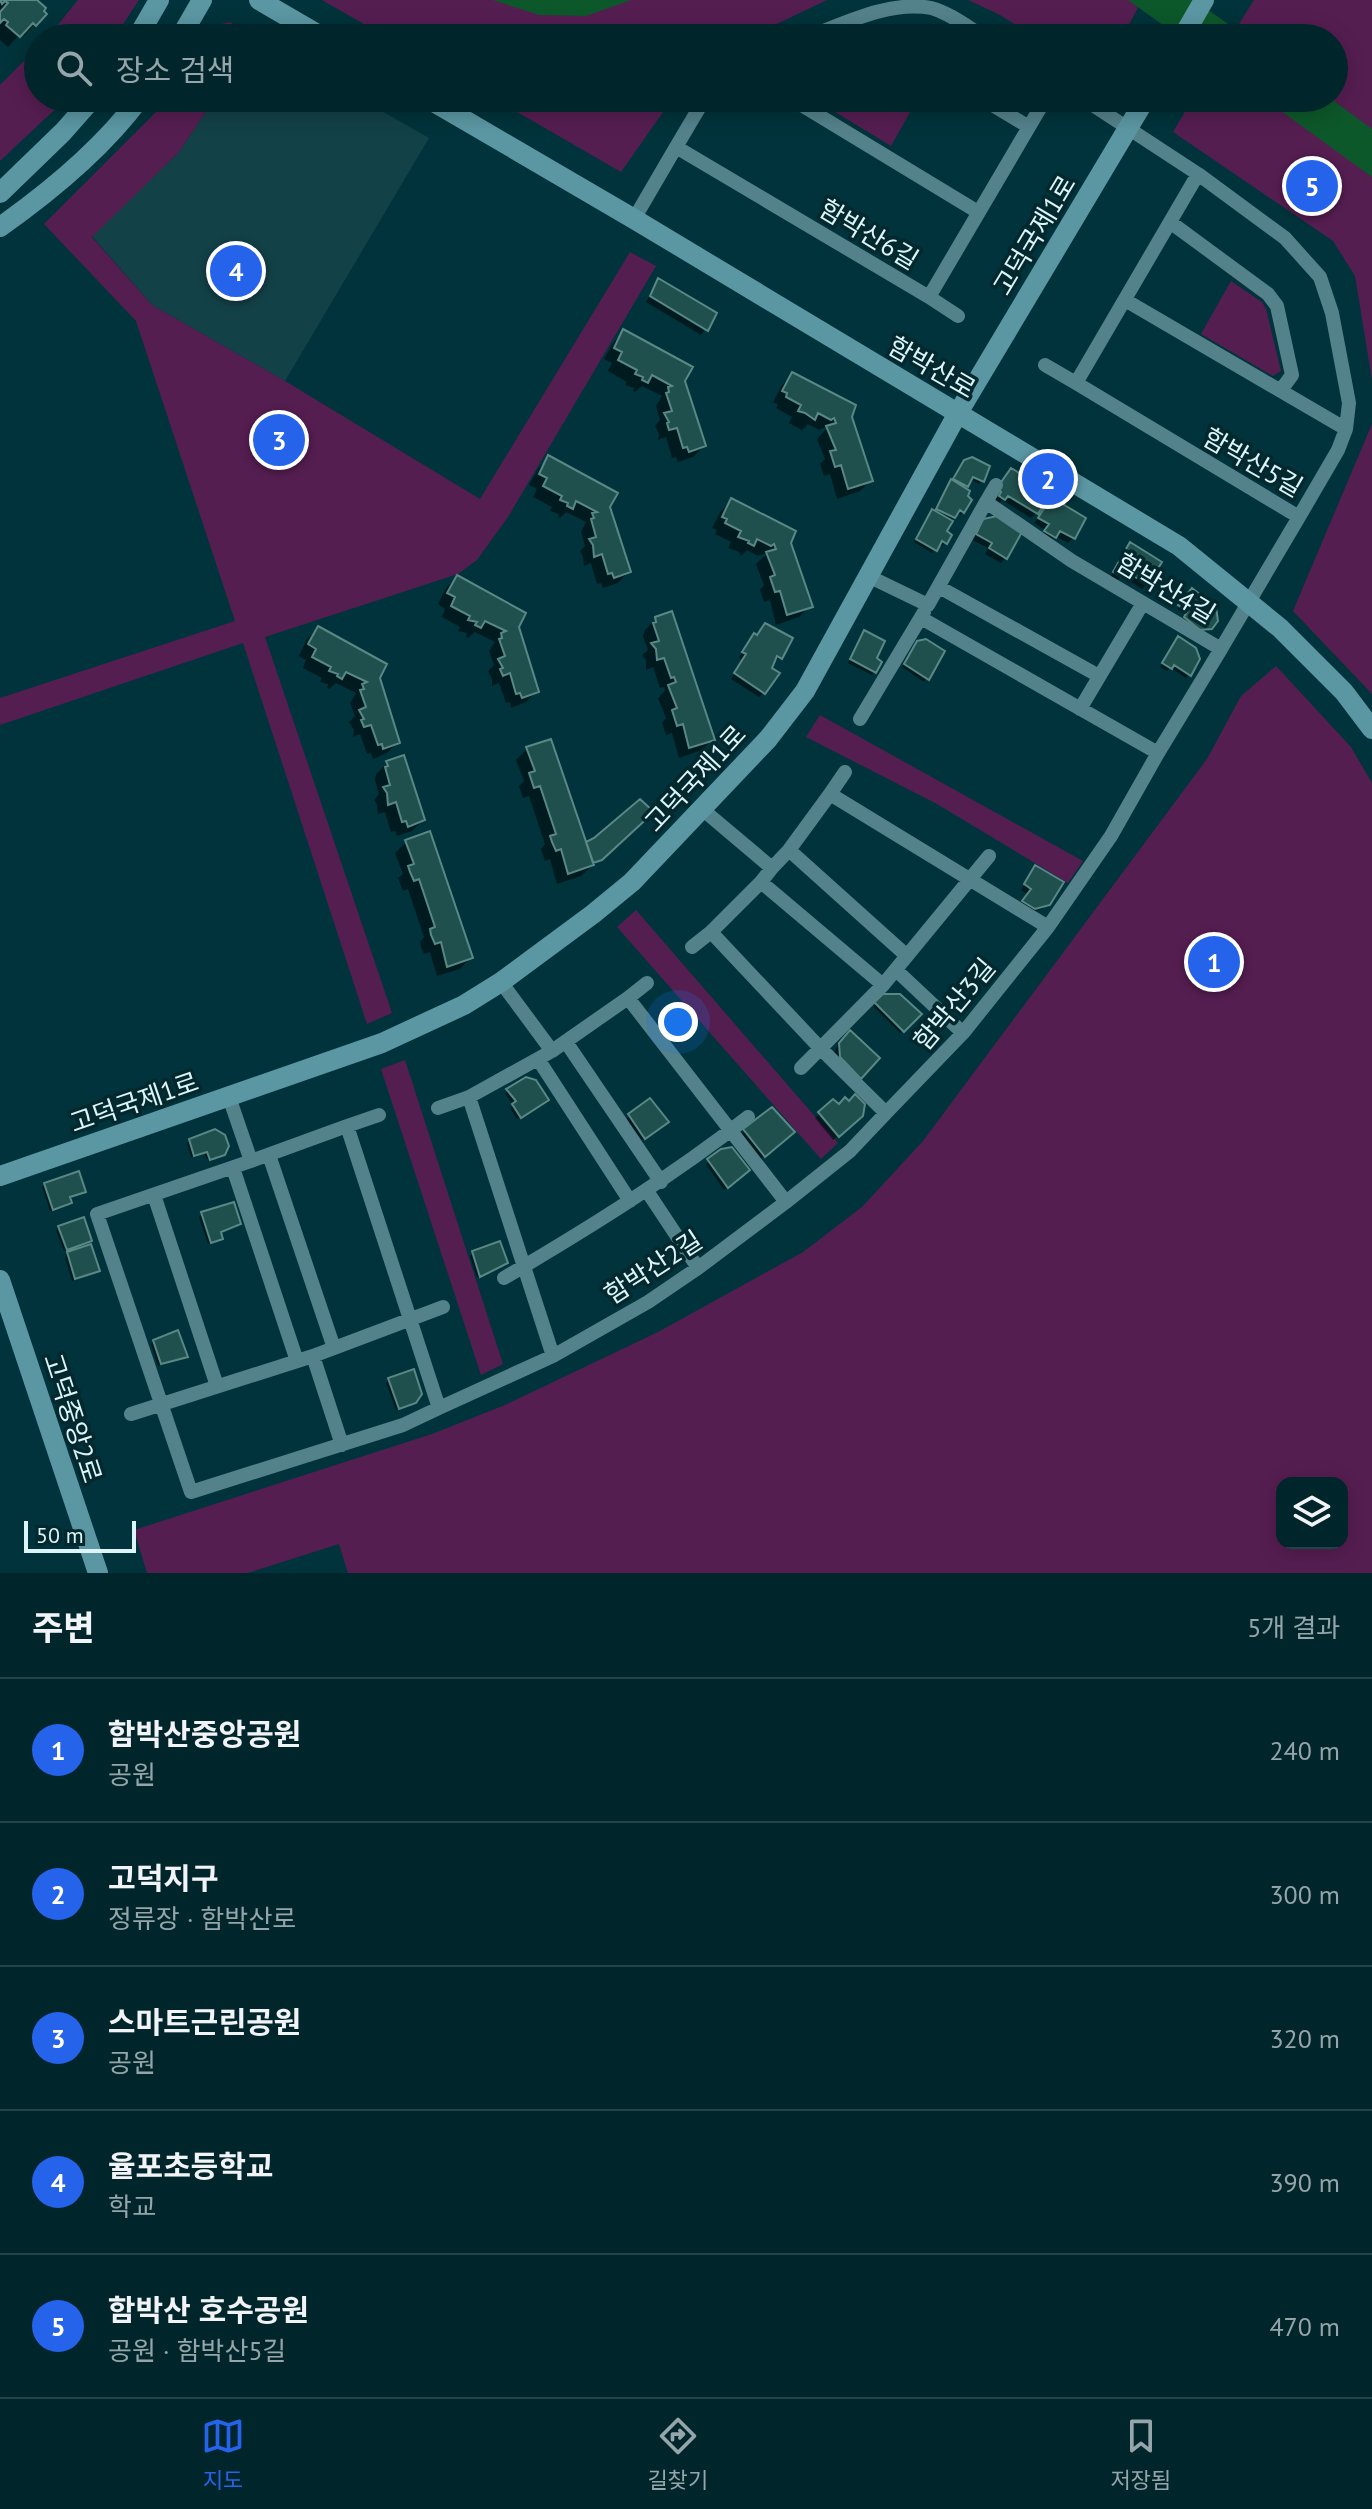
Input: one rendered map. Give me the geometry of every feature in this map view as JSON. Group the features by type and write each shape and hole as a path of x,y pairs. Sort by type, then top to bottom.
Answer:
{"street":[{"path":"145,24 159,0"},
{"path":"188,24 202,0"},
{"path":"259,0 300,24"},
{"path":"1190,24 1204,0"},
{"path":"843,24 878,11 904,7 931,8 960,24"},
{"path":"0,193 81,112"},
{"path":"0,227 84,159 130,112"},
{"name":"함박산로","path":"451,112 1179,546 1280,628 1344,692 1372,729"},
{"path":"634,219 697,112"},
{"path":"818,112 978,212"},
{"path":"1004,112 1029,127"},
{"name":"함박산6길","path":"676,147 929,297 1038,112"},
{"path":"1104,112 1128,127"},
{"name":"고덕국제1로","path":"0,1176 382,1043 464,1005 501,982 632,882 768,739 805,691 958,413 1137,112"},
{"name":"함박산5길","path":"1045,365 1299,517 1338,450 1346,429 1347,385 1332,313 1320,277 1285,238 1128,127"},
{"path":"1076,383 1198,174"},
{"path":"1170,222 1268,294 1277,306 1292,375 1281,390"},
{"path":"929,297 958,316"},
{"path":"1125,300 1346,429"},
{"path":"860,719 996,485"},
{"name":"함박산4길","path":"986,502 1072,561 1221,649 1111,836 1048,927"},
{"path":"1221,649 1299,517"},
{"path":"868,576 1080,709 1158,753"},
{"path":"939,587 1099,676"},
{"path":"1080,709 1143,603"},
{"path":"692,947 761,882 789,850 845,772"},
{"path":"830,794 1048,927"},
{"path":"702,809 772,868"},
{"path":"789,850 907,956"},
{"path":"801,1068 883,985 989,856"},
{"path":"761,882 883,985"},
{"name":"함박산3길","path":"786,1202 850,1151 963,1033 1048,927"},
{"path":"711,932 886,1113"},
{"path":"896,970 963,1033"},
{"path":"501,982 552,1051"},
{"path":"438,1108 469,1097 552,1051 647,983"},
{"path":"628,998 786,1202"},
{"path":"566,1042 661,1182"},
{"path":"538,1059 630,1201"},
{"path":"229,1097 251,1161"},
{"path":"469,1097 553,1356"},
{"path":"161,1404 97,1214 379,1115"},
{"path":"504,1278 661,1182 748,1117"},
{"path":"347,1126 439,1408"},
{"path":"269,1155 334,1348"},
{"path":"233,1168 297,1361"},
{"path":"647,1191 698,1268"},
{"path":"154,1195 217,1386"},
{"name":"함박산2길","path":"161,1404 191,1492 342,1445 403,1425 553,1356 648,1302 786,1202"},
{"name":"고덕중앙2로","path":"0,1280 98,1573"},
{"path":"131,1414 313,1356 411,1322 443,1307"},
{"path":"313,1356 342,1445"}],"shaded area":[{"path":"78,0 139,0 123,24 58,24"},
{"path":"322,0 827,0 776,24 364,24"},
{"path":"493,0 631,0 586,16 539,15"},
{"path":"968,0 1142,0 1129,24 1014,24"},
{"path":"1128,0 1194,0 1228,24 1161,24"},
{"path":"1254,0 1372,0 1372,380 1355,276 1333,241 1173,132 1185,112 1348,112 1348,24 1239,24"},
{"path":"24,61 24,112 52,112 0,161 0,85"},
{"path":"1348,111 1372,129 1372,177 1282,112"},
{"path":"156,112 206,112 179,152 92,237 152,305 480,499 630,252 656,266 508,517 477,560 458,574 265,637 392,1013 367,1024 243,643 0,725 0,698 235,621 136,321 44,224"},
{"path":"206,112 384,112 429,138 285,381 152,305 92,236 179,152"},
{"path":"517,112 663,112 621,172"},
{"path":"835,112 910,112 891,146"},
{"path":"1231,281 1262,302 1266,309 1281,371 1273,376 1201,334"},
{"path":"1372,424 1372,694 1293,611"},
{"path":"1276,666 1351,747 1372,783 1372,1573 348,1573 339,1544 248,1573 147,1573 134,1530 432,1434 505,1405 658,1332 803,1252 862,1207 923,1141 1207,759 1241,696"},
{"path":"820,715 1083,861 1068,883 937,804 806,737"},
{"path":"636,910 838,1143 821,1159 617,927"},
{"path":"405,1060 503,1364 481,1375 381,1069"}],"building":[{"path":"0,0 37,0 46,8 44,11 47,14 38,24 24,24 24,33 20,37 6,25 8,22 4,19 0,23 0,12 8,3 5,1 2,4"},
{"path":"658,278 717,313 708,331 650,296"},
{"path":"623,329 693,367 685,381 706,446 689,452 687,447 683,448 677,428 669,430 664,413 672,411 666,393 672,386 652,375 648,383 635,374 637,370 618,360 622,352 614,348"},
{"path":"792,372 856,405 852,417 873,481 848,489 841,465 835,467 830,451 836,450 826,426 836,423 834,418 831,420 818,413 815,420 798,411 801,405 786,397 787,393 782,391"},
{"path":"548,455 618,493 610,507 631,572 614,578 612,573 608,574 602,554 594,557 589,539 596,537 591,519 594,518 592,513 597,512 576,501 573,509 560,500 562,496 543,486 547,478 539,474"},
{"path":"972,457 990,466 984,482 973,477 968,487 953,479 964,460"},
{"path":"1011,468 1051,492 1038,514 1008,496 1005,500 999,496 1001,492 997,488"},
{"path":"951,479 970,491 968,496 972,500 964,513 960,510 955,518 936,509"},
{"path":"1051,497 1086,518 1075,539 1060,531 1056,538 1044,531 1049,524 1038,518"},
{"path":"731,498 796,531 791,543 813,607 787,615 780,591 775,592 770,577 775,575 766,552 776,549 774,544 771,546 757,539 754,546 738,537 741,531 725,523 727,519 722,517"},
{"path":"932,509 953,521 947,531 952,535 947,544 942,541 937,551 916,539"},
{"path":"997,516 1022,532 1007,559 989,548 992,543 976,534 983,519"},
{"path":"1130,542 1162,562 1148,585 1127,572 1123,578 1113,572"},
{"path":"457,575 526,613 519,627 539,692 522,698 520,693 516,694 510,673 503,676 498,659 505,656 499,639 502,638 501,633 506,631 485,621 481,628 475,625 477,622 468,620 470,616 451,606 455,597 447,593"},
{"path":"1192,588 1216,607 1218,621 1212,629 1200,630 1184,617 1187,612 1178,605"},
{"path":"672,611 715,740 689,748 683,724 677,726 672,710 677,708 668,685 676,682 674,677 671,678 664,658 657,660 656,649 651,643 659,641 653,623 656,622 655,617"},
{"path":"765,623 793,638 782,659 777,656 772,668 780,673 765,694 734,673 746,654 742,652 754,633 757,635"},
{"path":"318,626 387,664 380,678 400,743 383,749 382,744 378,745 371,725 364,727 359,710 366,707 360,690 364,689 362,684 367,682 346,672 342,679 329,671 331,667 312,657 316,649 308,644"},
{"path":"864,630 885,641 877,658 882,662 876,673 850,659"},
{"path":"1178,636 1196,648 1200,659 1191,676 1174,665 1172,669 1162,663"},
{"path":"926,639 945,651 929,680 904,664 917,641"},
{"path":"551,739 594,865 568,874 561,849 556,851 550,836 556,834 540,786 534,788 529,773 535,771 526,747"},
{"path":"404,755 425,820 408,827 406,821 402,822 396,802 388,805 383,787 390,785 386,761"},
{"path":"640,799 654,812 602,860 593,863 586,842"},
{"path":"430,831 473,958 447,967 441,942 435,944 431,935 430,929 435,927 419,879 414,881 408,866 414,864 405,840"},
{"path":"1035,865 1064,882 1050,905 1035,909 1022,901 1031,889 1024,884"},
{"path":"883,994 900,994 922,1014 904,1032 874,1002"},
{"path":"850,1030 880,1058 861,1079 840,1057 839,1043"},
{"path":"526,1077 536,1080 549,1100 521,1118 512,1104 516,1101 506,1089"},
{"path":"855,1094 865,1104 863,1116 839,1137 818,1112 833,1099 839,1104 845,1097 849,1101"},
{"path":"650,1098 669,1122 645,1139 628,1114"},
{"path":"772,1107 795,1132 765,1157 743,1129"},
{"path":"215,1129 225,1135 229,1146 225,1155 210,1160 207,1152 194,1156 189,1139"},
{"path":"732,1147 750,1170 728,1188 707,1159 721,1149"},
{"path":"79,1171 86,1192 70,1197 72,1203 53,1210 44,1183"},
{"path":"234,1202 241,1224 221,1232 223,1239 211,1243 201,1212"},
{"path":"84,1217 92,1241 67,1250 58,1226"},
{"path":"500,1241 508,1263 480,1277 472,1251"},
{"path":"91,1244 100,1271 75,1279 67,1252"},
{"path":"178,1330 188,1357 161,1364 153,1340"},
{"path":"414,1369 422,1394 416,1403 399,1409 388,1378"}],"place":[{"name":"함박산 호수공원","path":"1312,186"},
{"name":"율포초등학교","path":"236,271"},
{"name":"스마트근린공원","path":"279,440"},
{"name":"고덕지구","path":"1048,479"},
{"name":"함박산중앙공원","path":"1214,962"}]}
